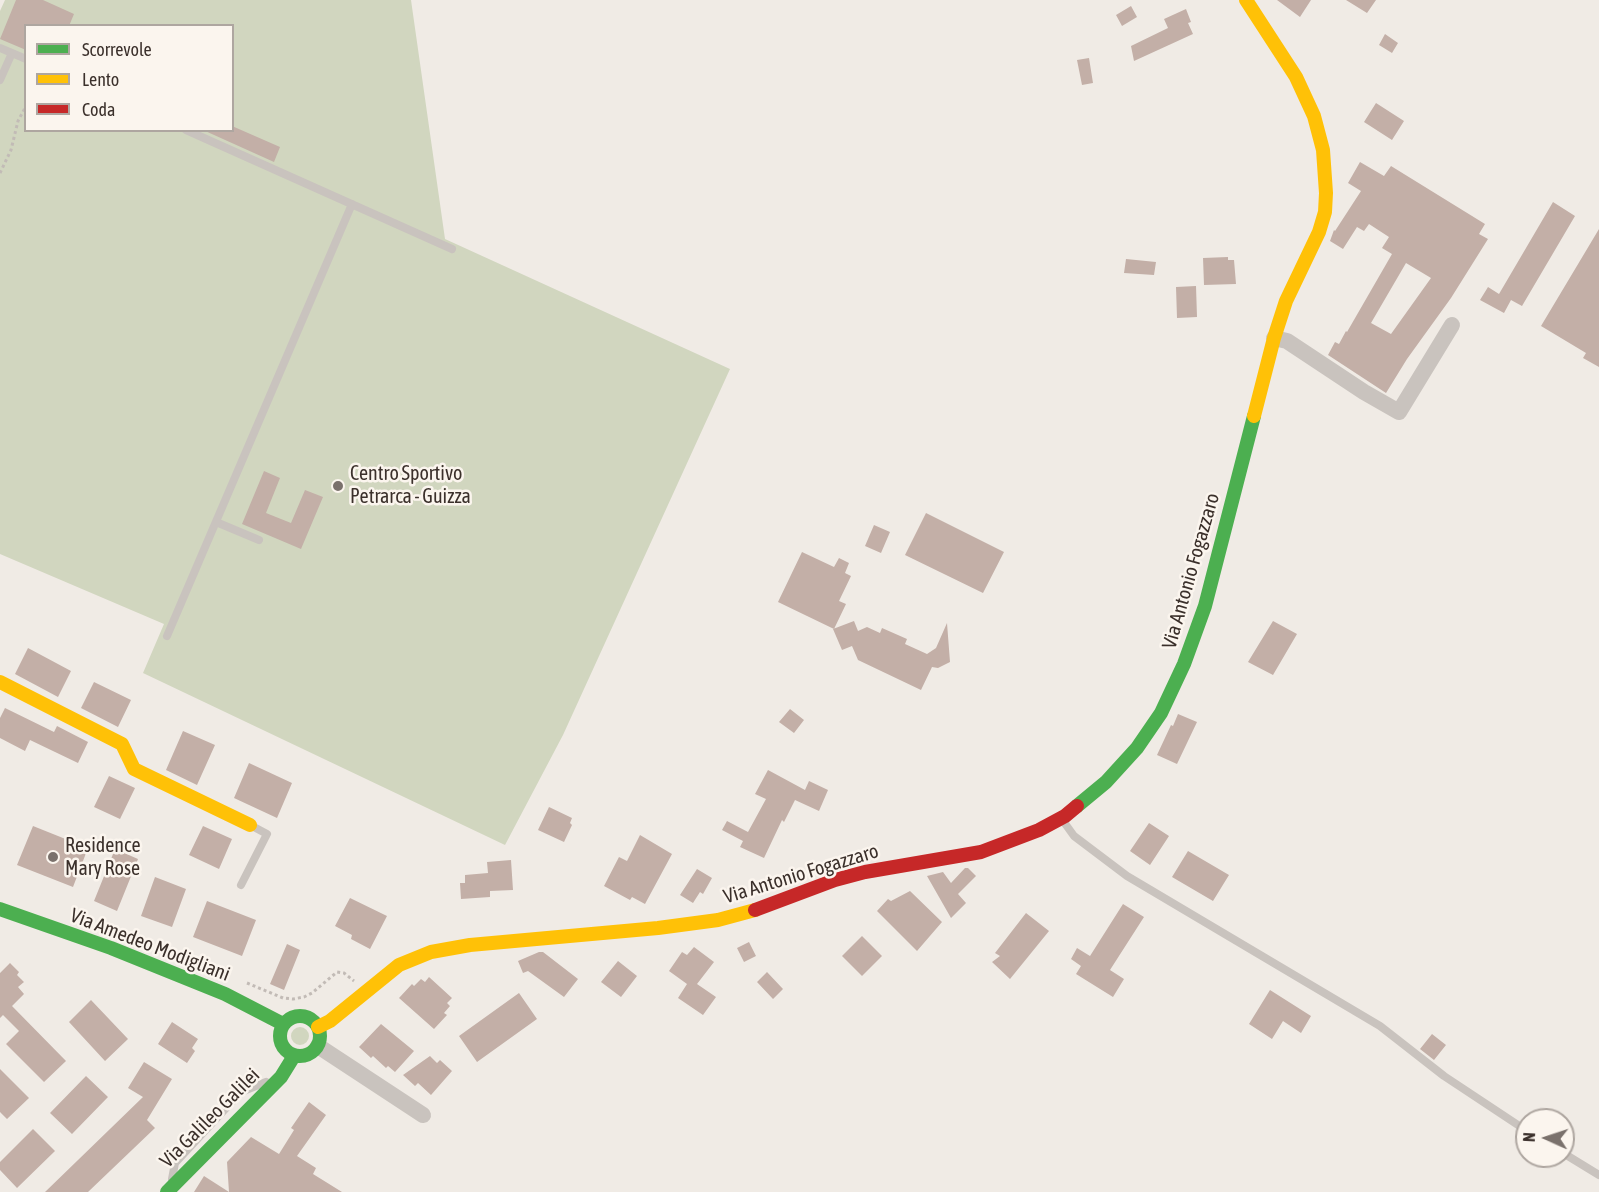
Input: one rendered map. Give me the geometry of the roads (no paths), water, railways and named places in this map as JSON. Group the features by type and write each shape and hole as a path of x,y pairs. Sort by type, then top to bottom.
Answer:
{"street":[{"name":"Via Antonio Fogazzaro","path":"318,1027 330,1021 399,965 431,952 470,945 658,928 718,920 755,910 835,880 865,872 981,852 1021,837 1060,818 1106,782 1137,748 1161,713 1184,664 1210,589 1274,338 1286,301 1319,232 1325,212 1323,150 1314,116 1296,77 1246,0"},
{"path":"1274,338 1287,341 1364,392 1399,412 1452,325"},
{"path":"0,682 122,744 134,769 250,825"},
{"name":"Via Amedeo Modigliani","path":"0,909 111,948 225,994 283,1024"},
{"path":"304,1016 311,1019 318,1027 320,1035 318,1046 309,1054 294,1056 285,1050 281,1043 283,1024 291,1018 304,1016"},
{"path":"318,1046 423,1115"},
{"name":"Via Galileo Galilei","path":"170,1191 281,1077 294,1056"}],"lane":[{"path":"0,48 24,58"},
{"path":"0,80 12,53"},
{"path":"190,132 452,249"},
{"path":"167,636 352,204"},
{"path":"216,522 259,540"},
{"path":"1060,818 1074,836 1127,876 1380,1026 1444,1076 1515,1123"},
{"path":"241,885 267,834 250,825"},
{"path":"1575,1160 1599,1175"}],"place":[{"name":"Centro Sportivo Petrarca - Guizza","path":"338,486"},
{"name":"Residence Mary Rose","path":"53,857"}]}
